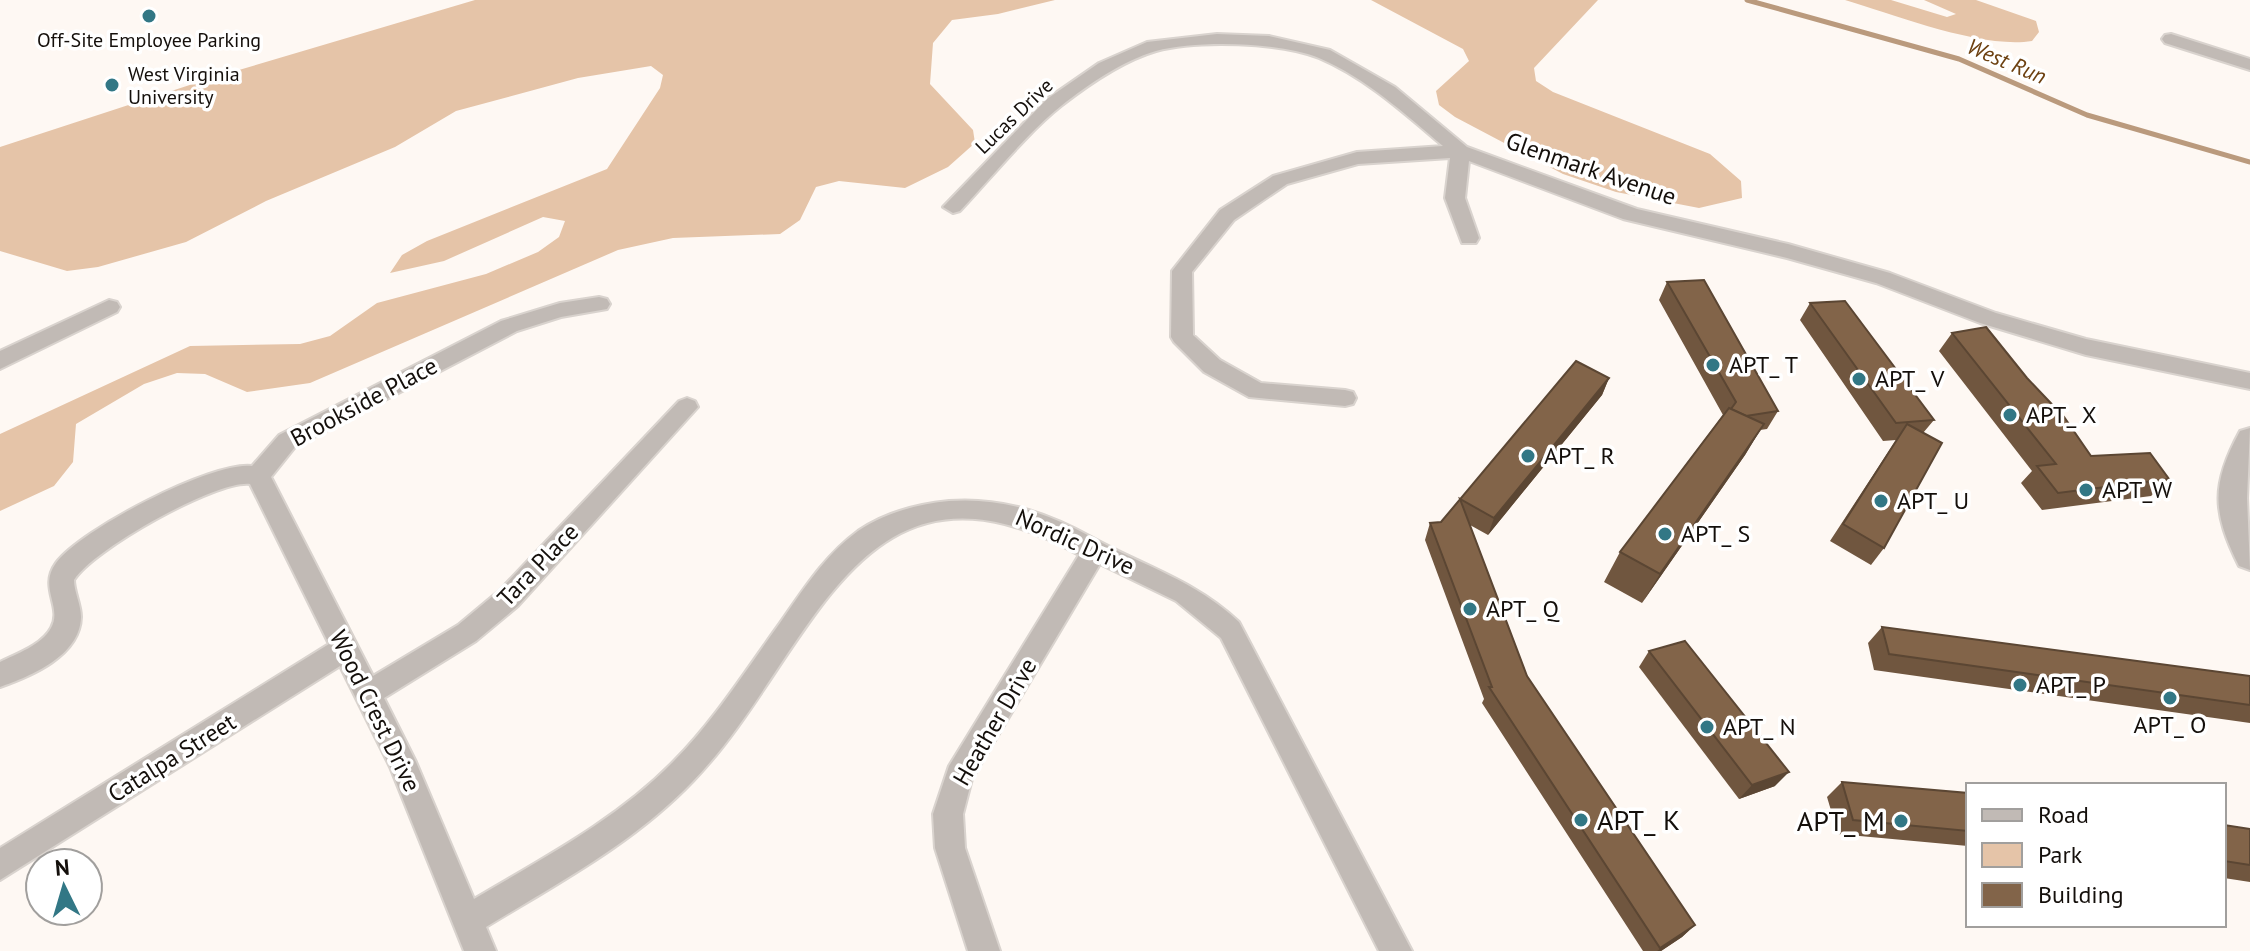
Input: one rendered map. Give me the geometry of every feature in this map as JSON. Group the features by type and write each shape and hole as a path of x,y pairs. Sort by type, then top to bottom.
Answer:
{"street":[{"name":"Lucas Drive","path":"953,207 1053,103 1105,67 1153,46 1217,39 1269,41 1324,54 1389,91 1460,151"},
{"path":"2171,39 2250,65"},
{"path":"1460,151 1455,198 1469,238"},
{"name":"Glenmark Avenue","path":"1345,398 1257,391 1212,366 1182,337 1182,271 1227,215 1280,180 1357,158 1460,151 1630,214 1788,251 1883,278 1988,318 2086,347 2250,381"},
{"name":"Brookside Place","path":"258,476 287,441 496,332 560,310 599,304"},
{"path":"0,361 109,307"},
{"name":"Tara Place","path":"366,694 467,633 509,598 687,407"},
{"path":"2250,439 2234,470 2231,489 2235,527 2250,557"},
{"path":"0,675 50,650 65,633 70,617 60,586 65,572 78,556 223,477 243,474 258,476"},
{"name":"Wood Crest Drive","path":"258,476 408,775 480,951"},
{"name":"Nordic Drive","path":"466,921 573,856 636,813 685,771 822,583 847,554 877,532 918,516 964,509 1009,512 1048,525 1095,551 1179,587 1207,607 1230,630 1396,951"},
{"name":"Heather Drive","path":"984,951 954,862 948,814 959,775 1095,551"},
{"name":"Catalpa Street","path":"0,865 344,649"}],"green space":[{"path":"475,0 1055,0 998,14 952,20 933,43 930,84 973,130 975,143 948,167 905,188 839,181 816,187 800,220 780,234 673,238 618,250 310,383 247,392 205,374 177,373 144,384 76,424 73,462 54,486 0,511 0,434 190,346 300,344 330,336 377,303 486,274 538,252 559,237 565,221 543,217 444,261 390,273 402,255 427,241 607,169 660,88 663,75 651,66 578,78 456,111 395,147 266,201 186,242 98,267 67,271 0,251 0,147 205,80"},
{"path":"1371,0 1598,0 1534,68 1536,81 1553,92 1710,154 1741,181 1742,198 1699,208 1616,192 1563,174 1455,117 1439,105 1436,91 1469,61 1463,49"},
{"path":"1845,0 1891,0 1947,17 1956,14 1924,0 1976,0 2036,21 2039,32 2032,41 1988,40 1938,29"}],"building":[{"path":"1704,280 1778,411 1746,416 1731,409 1736,402 1667,282"},
{"path":"1845,301 1934,420 1896,423 1810,303"},
{"path":"1986,327 2027,378 2064,417 2091,456 2150,453 2169,479 2058,493 2037,466 2056,464 1952,333"},
{"name":"APT_ R","path":"1576,361 1609,378 1494,518 1460,499"},
{"name":"APT_ S","path":"1729,408 1764,424 1660,574 1620,552"},
{"name":"APT_ U","path":"1907,424 1942,443 1884,548 1843,524"},
{"path":"1460,499 1527,676 1695,925 1660,948 1489,687 1492,687 1430,523 1441,522"},
{"path":"1882,627 2250,676 2250,705 1889,654"},
{"path":"1685,641 1789,772 1752,785 1649,651"},
{"path":"1842,782 1966,793 1966,831 1853,820"},
{"path":"2226,825 2250,829 2250,865 2226,861"}],"waterway":[{"name":"West Run","path":"1747,0 1959,59 2087,115 2250,162"}],"place":[{"name":"Off-Site Employee Parking","path":"149,16"},
{"name":"West Virginia University","path":"112,85"},
{"name":"APT_ T","path":"1713,365"},
{"name":"APT_ V","path":"1859,379"},
{"name":"APT_ X","path":"2010,415"},
{"name":"APT_ R","path":"1528,456"},
{"name":"APT_W","path":"2086,490"},
{"name":"APT_ U","path":"1881,501"},
{"name":"APT_ S","path":"1665,534"},
{"name":"APT_ Q","path":"1470,609"},
{"name":"APT_ P","path":"2020,685"},
{"name":"APT_ O","path":"2170,698"},
{"name":"APT_ N","path":"1707,727"},
{"name":"APT_ K","path":"1581,820"},
{"name":"APT_ M","path":"1901,821"}]}
